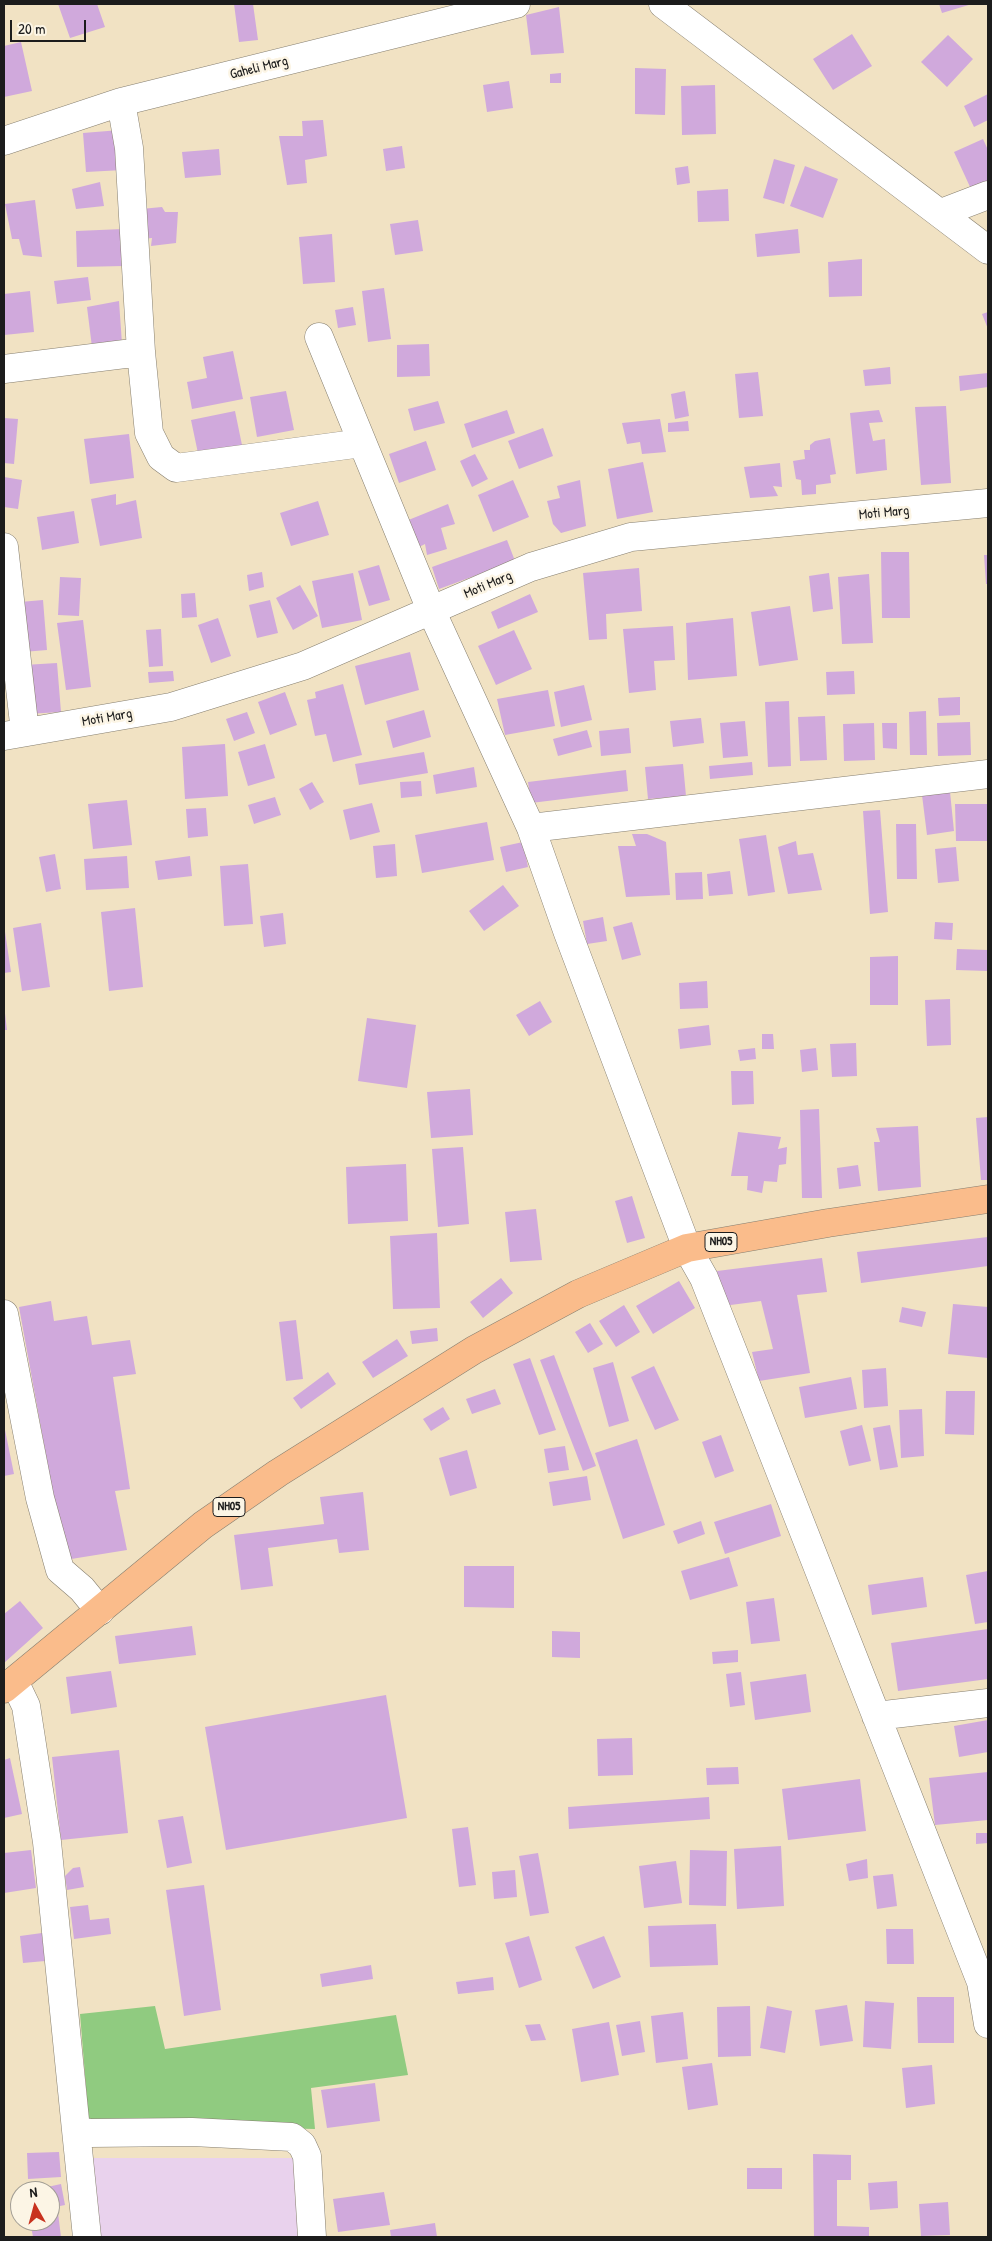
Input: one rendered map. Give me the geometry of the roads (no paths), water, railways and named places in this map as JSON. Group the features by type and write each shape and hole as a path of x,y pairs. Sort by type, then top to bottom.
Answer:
{"main road":[{"name":"NH05","path":"9,1685 211,1520 278,1473 474,1350 578,1294 687,1248 828,1223 988,1199"}],"street":[{"name":"Gaheli Marg","path":"4,141 121,102 516,4"},
{"path":"663,4 988,250"},
{"path":"121,102 129,148 140,352 149,433 161,457 176,468 362,444"},
{"path":"941,213 988,195"},
{"path":"319,337 431,610 531,828 568,933 687,1248 704,1278 981,1982 988,2024"},
{"path":"4,369 140,352"},
{"name":"Moti Marg","path":"14,734 171,707 303,666 531,567 631,537 988,503"},
{"path":"4,547 14,734"},
{"path":"531,828 988,774"},
{"path":"4,1314 40,1498 60,1570 82,1589 100,1611"},
{"path":"9,1685 26,1706 47,1842 87,2237"},
{"path":"876,1716 988,1703"},
{"path":"76,2130 89,2133 192,2132 292,2137 302,2145 307,2156 312,2237"}]}
